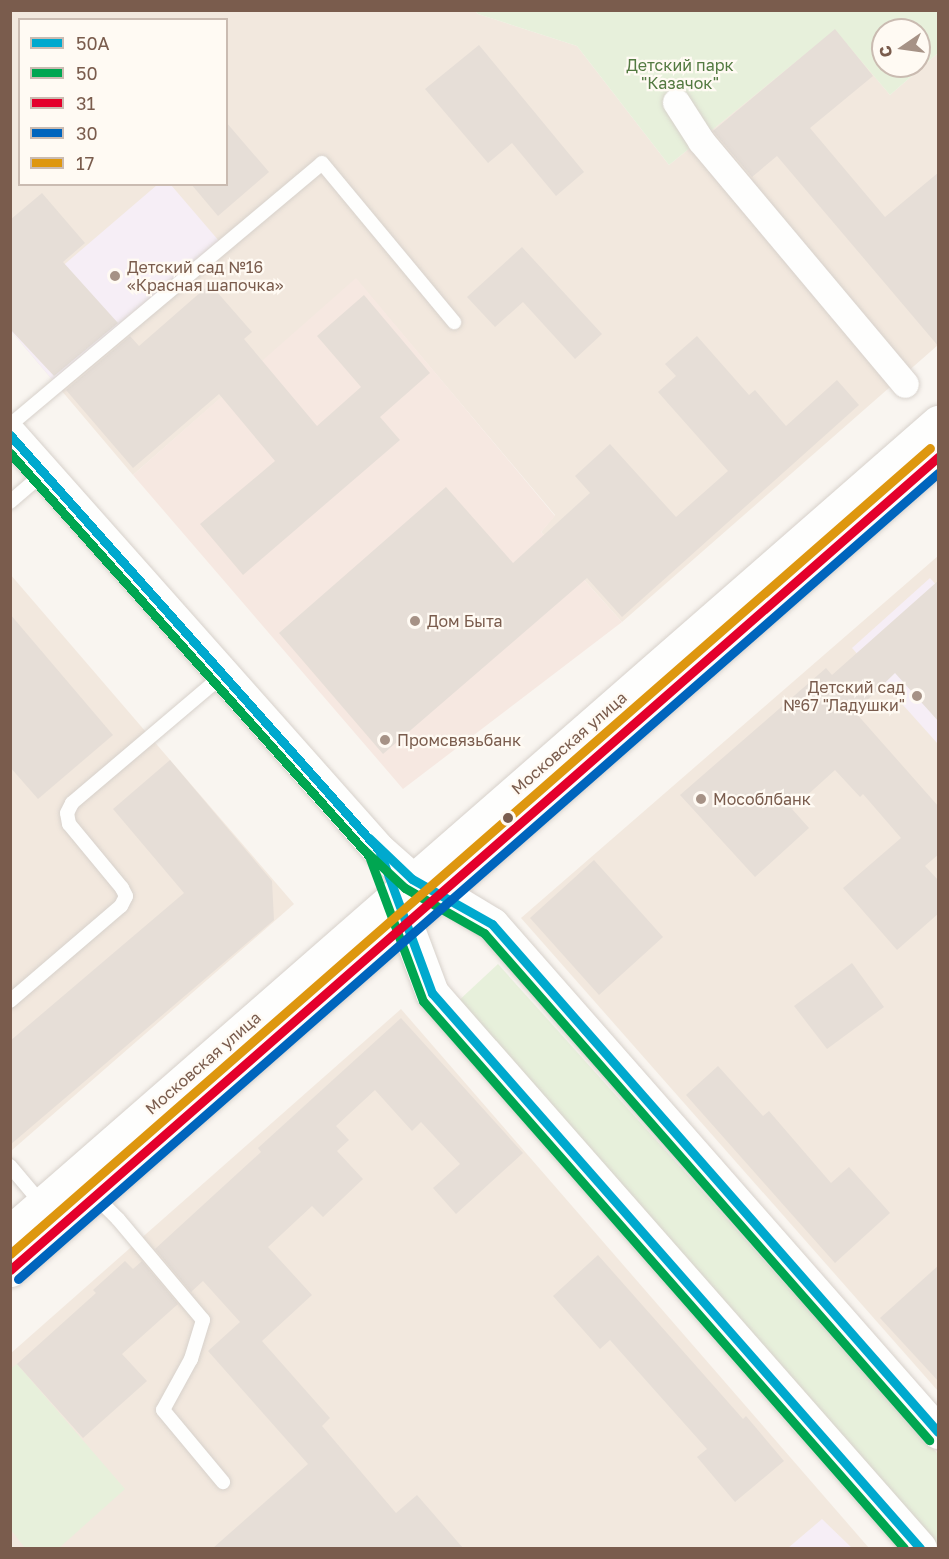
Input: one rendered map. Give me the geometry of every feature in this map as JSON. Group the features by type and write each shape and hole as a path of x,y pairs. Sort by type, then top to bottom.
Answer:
{"main road":[{"name":"Московская улица","path":"10,1270 95,1196 413,898 939,422"},
{"path":"10,434 379,850 413,898 432,993 920,1548"},
{"name":"Московская улица","path":"10,1232 939,457"},
{"path":"413,898 492,924 939,1432"}],"street":[{"path":"676,102 701,141 905,384"}],"lane":[{"path":"10,425 322,163 454,322"},
{"path":"10,502 45,472"},
{"path":"10,1001 121,906 126,896 122,888 69,824 67,813 72,803 224,674"},
{"path":"10,1166 42,1204"},
{"path":"95,1196 118,1219 203,1320 191,1359 163,1410 223,1482"}],"shaded area":[{"path":"10,11 475,11 478,14 577,46 669,165 835,29 871,72 871,78 876,78 890,95 909,78 931,78 931,59 938,53 938,345 622,622 541,532 555,515 356,279 133,475 11,331"},
{"name":"Детский сад №16 «Красная шапочка»","path":"156,186 172,186 219,241 55,383 11,331 10,311"},
{"path":"356,278 555,516 541,532 622,622 403,789 133,475"},
{"path":"938,556 938,1391 521,918"},
{"path":"10,574 294,904 11,1151 10,1151"},
{"name":"Детский сад №67 \"Ладушки\"","path":"930,578 938,587 938,744 852,648"},
{"path":"401,1009 869,1548 11,1548 10,1354"},
{"path":"822,1519 852,1548 788,1548"}],"green space":[{"name":"Детский парк \"Казачок\"","path":"475,11 938,11 938,53 931,59 931,18 871,18 871,73 835,30 669,165 577,46 478,14"},
{"name":"Детский парк \"Казачок\"","path":"876,78 909,78 890,95"},
{"path":"498,964 938,1454 938,1548 931,1548 455,1004"},
{"path":"17,1364 125,1489 59,1548 25,1548 11,1530 10,1369"}],"building":[{"path":"835,29 871,74 871,78 810,128 885,217 939,172 939,347 777,156 752,177 713,131"},
{"path":"479,45 584,172 556,196 512,143 488,163 425,89"},
{"path":"228,124 269,172 218,216 193,186 228,186"},
{"path":"42,193 85,243 63,262 118,323 54,376 10,329 10,220"},
{"path":"522,247 602,334 575,359 523,302 495,327 467,297"},
{"path":"210,284 252,332 244,339 317,426 361,387 317,336 364,295 430,373 380,417 400,440 243,575 200,524 275,461 219,394 133,468 66,390 130,336 139,346"},
{"path":"697,336 749,395 755,390 786,426 837,380 859,405 622,617 587,578 383,754 279,633 446,487 513,563 590,493 575,476 610,444 676,517 728,471 658,392 676,376 665,364"},
{"path":"939,580 939,722 895,673 855,712 939,807 939,854 925,866 939,881 939,913 897,950 843,888 901,838 863,794 860,797 835,770 792,809 809,828 755,877 680,795 826,668 832,675"},
{"path":"10,614 113,735 38,799 10,767"},
{"path":"170,760 272,881 274,920 10,1145 10,1041 184,893 113,809"},
{"path":"594,860 663,937 599,995 530,918"},
{"path":"852,963 884,1007 827,1049 794,1006"},
{"path":"401,1018 523,1153 456,1214 433,1188 460,1164 421,1122 412,1131 375,1090 336,1126 349,1140 337,1151 363,1179 323,1217 312,1206 268,1247 312,1295 262,1341 330,1418 322,1426 396,1513 417,1495 463,1548 213,1548 308,1464 208,1351 240,1322 203,1281 191,1292 155,1249 261,1152 258,1148"},
{"path":"718,1066 763,1116 769,1111 831,1183 849,1167 890,1213 835,1263 686,1095"},
{"path":"598,1255 743,1419 746,1416 784,1461 735,1502 697,1457 707,1449 610,1340 600,1349 553,1296"},
{"path":"125,1261 133,1269 142,1261 178,1304 122,1354 147,1381 83,1438 17,1364 96,1293 93,1290"},
{"path":"939,1265 939,1382 880,1318"}],"transit line":[{"name":"50А","path":"10,435 379,850 432,993 920,1548"},
{"name":"17","path":"10,1254 930,448"},
{"name":"50","path":"10,453 369,856 423,1001 904,1548"},
{"name":"31","path":"10,1270 938,457"},
{"name":"30","path":"18,1279 938,473"},
{"name":"50А","path":"369,838 412,879 492,924 938,1432"},
{"name":"50","path":"361,847 405,888 484,933 929,1440"}],"place":[{"name":"Детский сад №16 «Красная шапочка»","path":"115,276"},
{"name":"Дом Быта","path":"415,621"},
{"name":"Детский сад №67 \"Ладушки\"","path":"917,696"},
{"name":"Промсвязьбанк","path":"385,740"},
{"name":"Мособлбанк","path":"701,799"}]}
